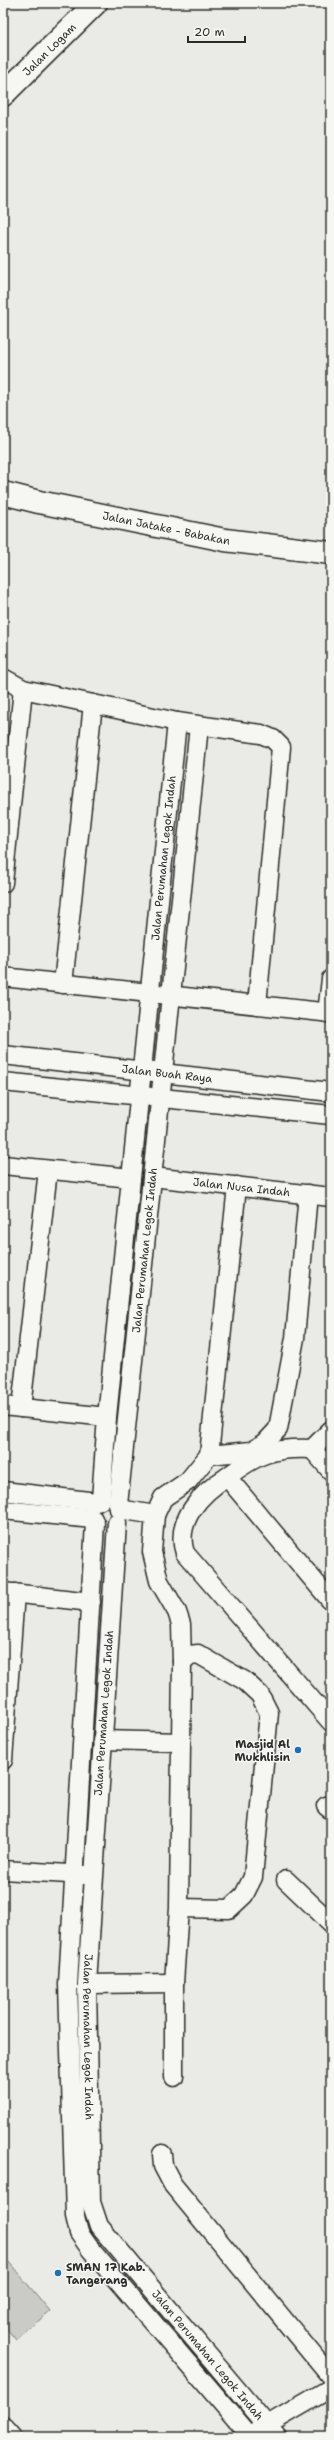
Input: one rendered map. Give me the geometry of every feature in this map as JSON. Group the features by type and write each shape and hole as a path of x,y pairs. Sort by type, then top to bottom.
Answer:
{"main road":[{"name":"Jalan Logam","path":"3,95 96,3"},
{"name":"Jalan Jatake - Babakan","path":"3,493 39,502 225,540 331,553"}],"street":[{"path":"3,678 23,689 177,722 261,734 273,739 281,748 257,1005"},
{"path":"3,883 23,689"},
{"path":"63,984 93,704"},
{"name":"Jalan Perumahan Legok Indah","path":"177,722 107,1417 102,1740 87,1984 91,2202 99,2226 272,2431"},
{"name":"Jalan Perumahan Legok Indah","path":"199,726 152,1177 106,1511 91,1602 68,1984 75,2216 79,2234 249,2436"},
{"path":"3,977 329,1013 331,978"},
{"name":"Jalan Buah Raya","path":"3,1055 331,1092"},
{"path":"3,1082 331,1115"},
{"name":"Jalan Perumahan Legok Indah","path":"3,1165 131,1178"},
{"path":"22,1408 48,1170"},
{"name":"Jalan Nusa Indah","path":"152,1177 331,1197"},
{"path":"174,2077 174,1983 179,1908 182,1662 181,1624 177,1612 159,1581 152,1552 155,1515 163,1498 188,1481 209,1455 237,1186"},
{"path":"209,1455 251,1451 265,1443 278,1429 295,1338 308,1194"},
{"path":"3,1406 107,1417"},
{"path":"312,1450 331,1430"},
{"path":"331,1471 312,1450 288,1448 267,1452 246,1462 217,1482 191,1509 182,1545 185,1553 331,1722"},
{"path":"227,1476 331,1601"},
{"path":"3,1491 106,1511"},
{"path":"3,1510 106,1511 155,1515"},
{"path":"3,1760 9,1592 91,1602"},
{"path":"179,1908 229,1909 244,1895 253,1878 268,1713 260,1695 245,1681 198,1654 190,1655 182,1662"},
{"path":"102,1740 181,1742"},
{"path":"3,1870 94,1876"},
{"path":"286,1880 331,1923"},
{"path":"87,1984 174,1983"},
{"path":"162,2154 163,2166 173,2185 331,2377"},
{"path":"249,2436 272,2431 331,2388"},
{"path":"3,2426 13,2437"}],"shaded area":[{"path":"3,2255 50,2311 16,2340 3,2324"}],"place":[{"name":"Masjid Al Mukhlisin","path":"298,1750"},
{"name":"SMAN 17 Kab. Tangerang","path":"58,2273"}]}
